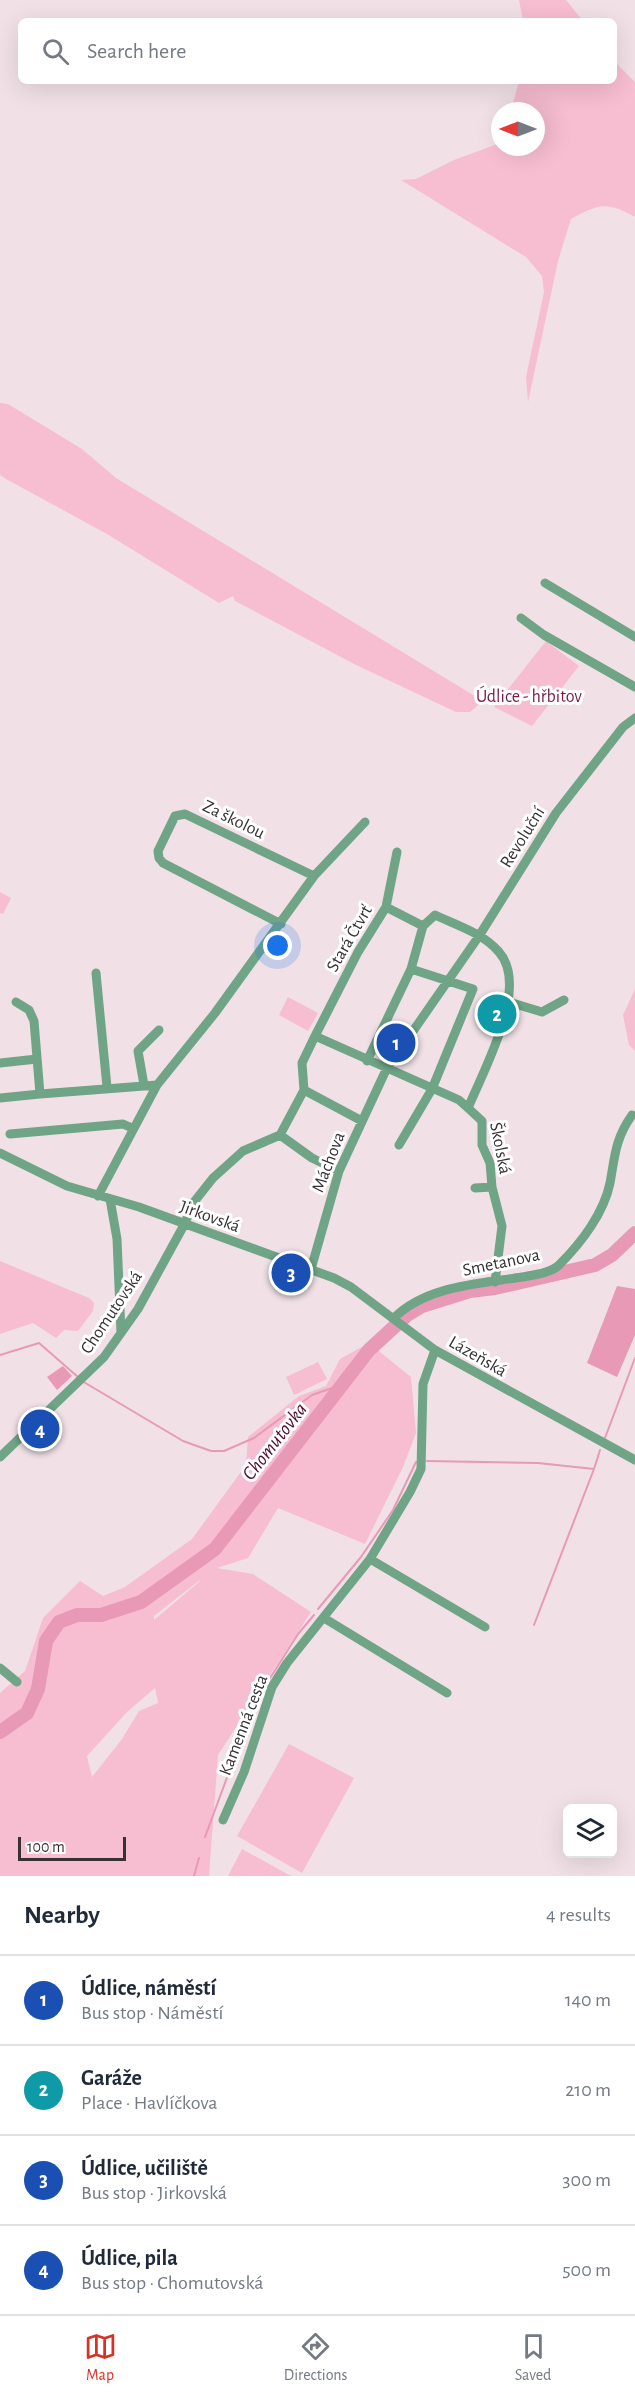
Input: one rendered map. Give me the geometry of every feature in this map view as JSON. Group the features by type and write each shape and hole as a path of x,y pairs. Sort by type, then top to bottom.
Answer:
{"street":[{"path":"545,583 635,637"},
{"path":"521,618 544,635 635,687"},
{"name":"Revoluční","path":"447,982 479,936 556,813 623,727 635,718"},
{"name":"Za školou","path":"281,924 164,863 159,858 158,851 175,816 185,814 314,876"},
{"path":"98,1196 132,1128 157,1085 215,1014 314,876 365,822"},
{"name":"Stará Čtvrť","path":"304,1090 302,1063 358,951 386,907 397,852"},
{"path":"386,907 423,926"},
{"path":"315,1036 367,1061 411,969 423,926 435,915 479,936 498,950 509,966 509,1002 468,1107"},
{"path":"399,1145 432,1089 473,989 411,969"},
{"path":"96,973 107,1087"},
{"name":"Máchova","path":"311,1269 339,1171 362,1121 387,1070 447,982"},
{"path":"509,1002 542,1012 564,1000"},
{"path":"16,1002 29,1010 34,1021 40,1094"},
{"path":"144,1084 138,1052 159,1030"},
{"path":"0,1063 37,1059"},
{"name":"Školská","path":"367,1061 459,1100 482,1121 482,1145 490,1163 492,1186 475,1188"},
{"path":"0,1098 107,1087 157,1085"},
{"path":"339,1171 312,1158 280,1135 304,1090 362,1121"},
{"name":"Smetanova","path":"397,1321 404,1308 446,1290 534,1275 558,1267 576,1246 605,1201 614,1152 624,1127 632,1115"},
{"path":"10,1134 123,1124 132,1128"},
{"name":"Chomutovská","path":"0,1457 104,1358 138,1309 184,1225 194,1202 213,1178 243,1151 280,1135"},
{"name":"Jirkovská","path":"0,1153 52,1179 98,1196 139,1207 311,1269"},
{"path":"492,1186 502,1226 495,1282"},
{"path":"110,1199 117,1239 121,1333"},
{"name":"Lázeňská","path":"311,1269 351,1287 435,1350 635,1461"},
{"name":"Kamenná cesta","path":"223,1820 244,1772 272,1687 286,1663 370,1559 421,1469 424,1423 423,1384 435,1350"},
{"path":"370,1559 485,1627"},
{"path":"324,1618 447,1693"},
{"path":"0,1668 17,1682"}],"green space":[{"path":"519,0 566,0 581,18 522,18"},
{"path":"617,64 635,82 635,217 617,208 603,206 571,219 558,261 528,402 526,377 544,292 542,276 526,257 401,180 416,179 454,160 491,146 491,156 545,156 545,102 513,102 518,84 617,84"},
{"path":"0,403 8,404 82,449 116,478 483,701 470,712 456,712 356,665 235,601 233,596 219,603 107,534 6,479 0,475"},
{"name":"Údlice - hřbitov","path":"546,641 579,666 532,726 494,707"},
{"path":"0,892 11,898 3,914 0,913"},
{"path":"635,989 635,1051 629,1045 623,1015"},
{"path":"288,997 318,1013 308,1031 279,1015"},
{"path":"0,1261 89,1298 94,1303 93,1311 78,1331 64,1330 56,1338 33,1323 0,1334"},
{"path":"369,1343 411,1377 416,1433 403,1467 365,1544 278,1508 248,1558 217,1568 253,1574 311,1612 218,1755 209,1876 0,1876 0,1693 25,1671 43,1618 80,1581 103,1596 125,1587 192,1539 246,1465 248,1437 299,1396 326,1386 340,1359","holes":["200,1581 154,1620 154,1616","155,1688 158,1703 139,1711 122,1739 92,1777 87,1756 128,1711"]},
{"path":"318,1362 327,1379 294,1395 286,1377"},
{"path":"289,1744 354,1778 302,1873 237,1836"},
{"path":"242,1849 291,1876 228,1876"}],"shaded area":[{"path":"617,1286 635,1289 635,1335 617,1377 587,1363"},
{"path":"63,1366 72,1376 57,1390 47,1377"}],"waterway":[{"name":"Chomutovka","path":"0,1732 27,1713 38,1689 46,1641 59,1622 77,1615 101,1615 141,1602 215,1549 369,1350 407,1315 422,1306 470,1291 495,1288 595,1265 612,1255 635,1233"},
{"path":"0,1355 39,1343 78,1377"},
{"path":"605,1438 635,1358"},
{"path":"82,1381 183,1441 211,1451 224,1451 254,1438 312,1395 341,1385"},
{"path":"427,1461 538,1463 594,1469 600,1450"},
{"path":"318,1609 361,1557 393,1510 416,1462"},
{"path":"534,1625 594,1469"},
{"path":"205,1837 255,1702 298,1634 314,1615"},
{"path":"194,1876 199,1858"}],"place":[{"name":"Garáže","path":"497,1014"},
{"name":"Údlice, náměstí","path":"396,1043"},
{"name":"Údlice, učiliště","path":"291,1273"},
{"name":"Údlice, pila","path":"40,1429"}]}
